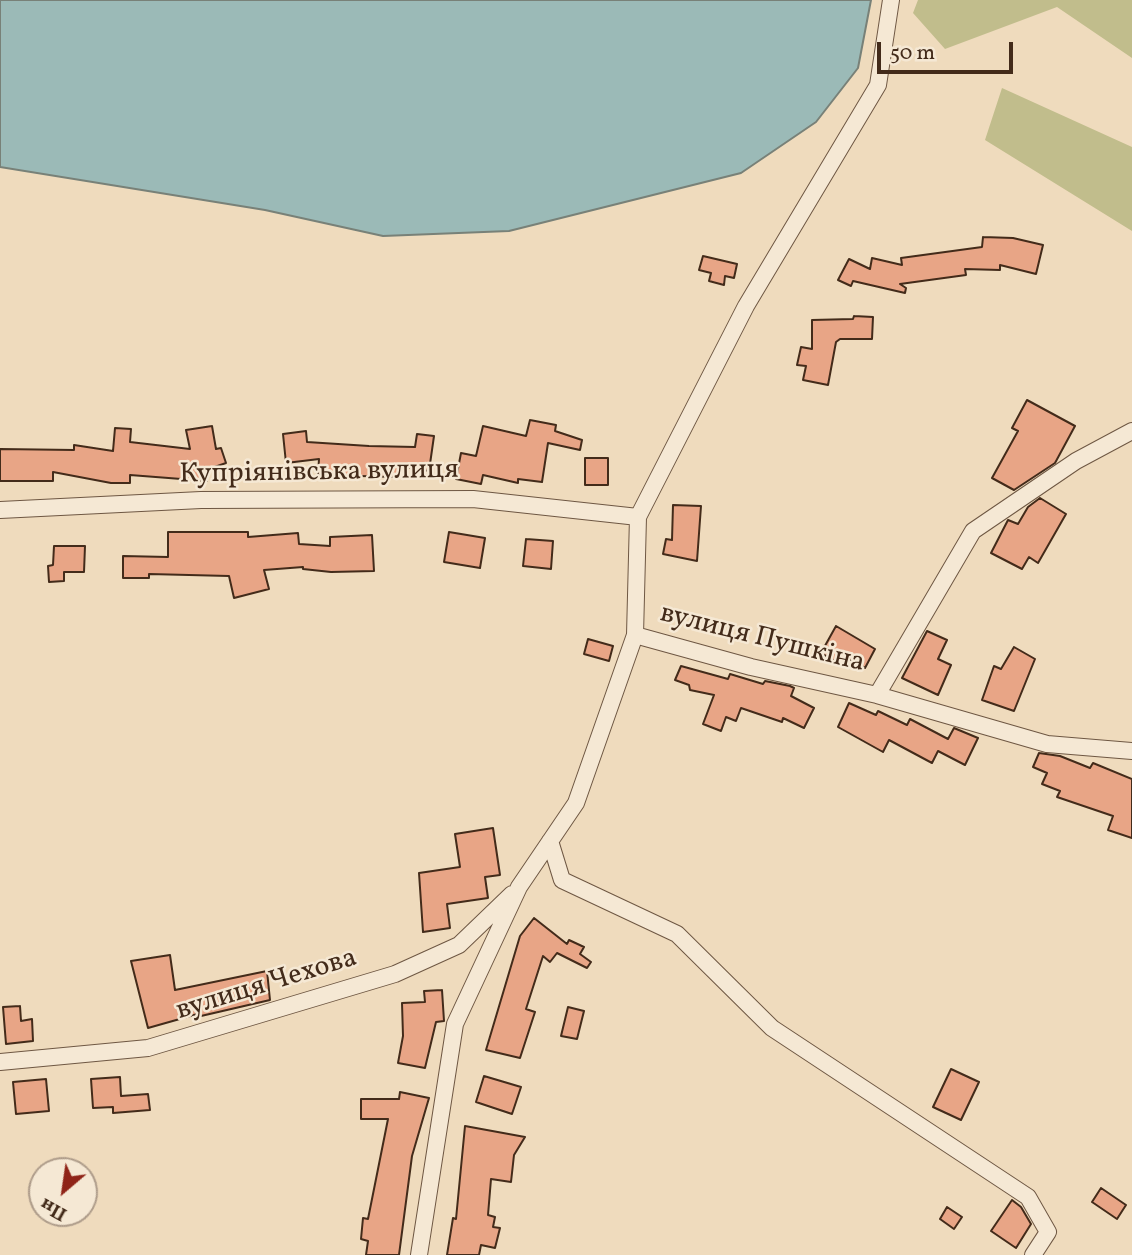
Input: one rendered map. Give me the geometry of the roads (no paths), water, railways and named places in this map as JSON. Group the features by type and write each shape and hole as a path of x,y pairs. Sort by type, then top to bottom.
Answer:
{"street":[{"path":"419,1255 455,1024 519,887 576,803 635,635 638,517 746,306 878,85 891,0"},
{"name":"вулиця Пушкіна","path":"877,695 973,531 1076,461 1132,431"},
{"name":"Купріянівська вулиця","path":"0,510 201,500 473,499 638,517"},
{"name":"вулиця Пушкіна","path":"635,635 751,667 877,695 1047,744 1132,751"},
{"path":"550,841 562,880 677,934 772,1028 1028,1197 1048,1232 1033,1255"},
{"name":"вулиця Чехова","path":"0,1062 148,1048 395,974 459,945 519,887"}],"water":[{"path":"0,0 871,0 858,68 816,122 741,173 509,231 383,236 265,210 0,167"}]}
